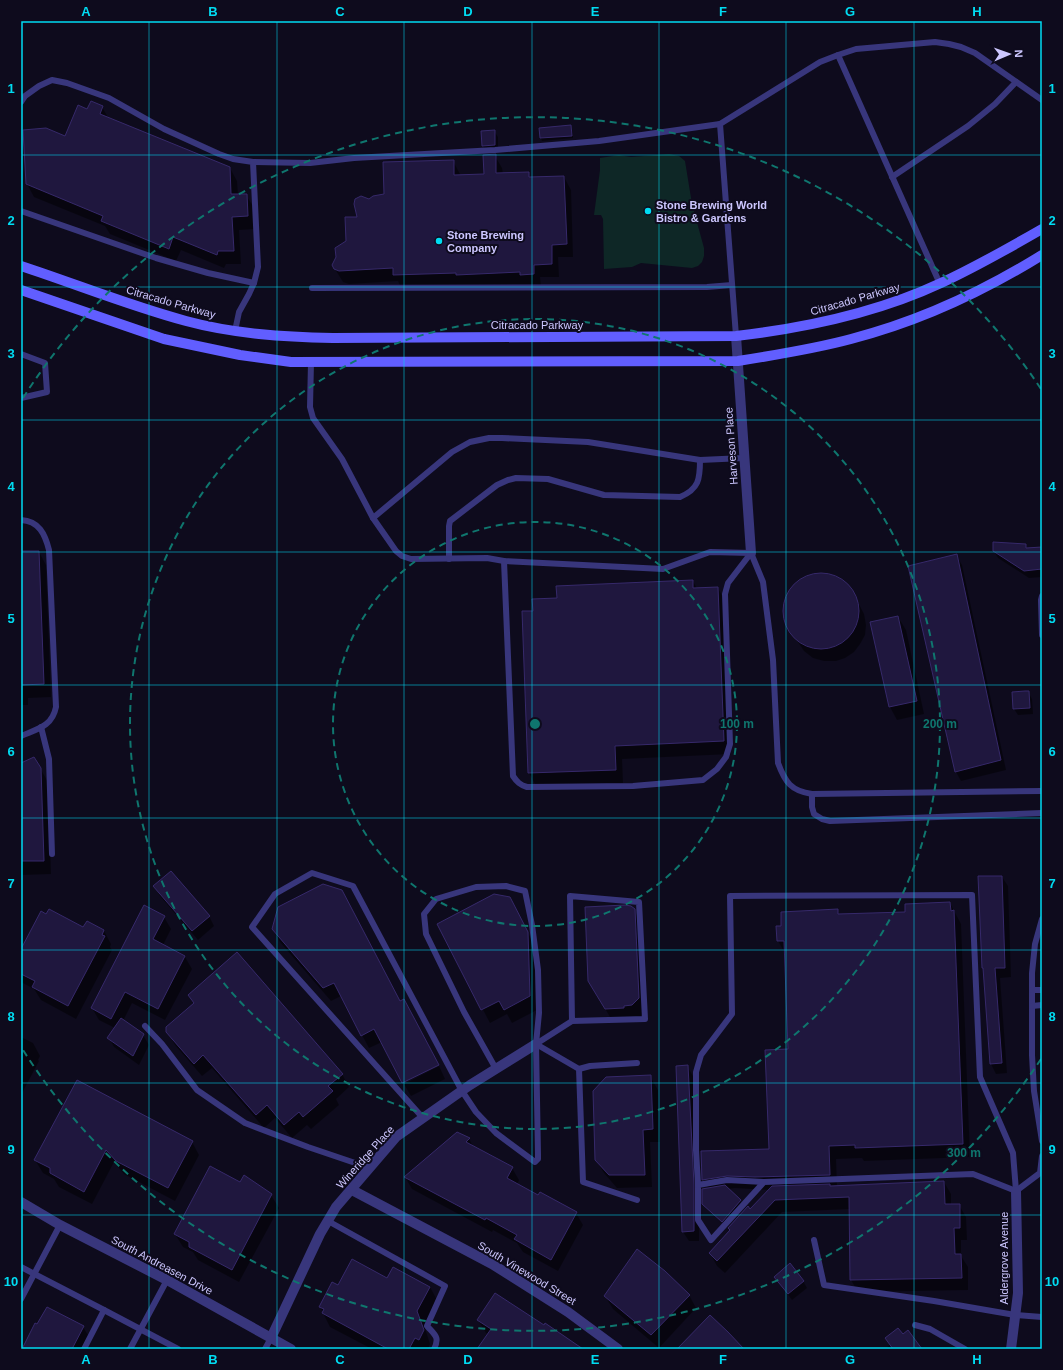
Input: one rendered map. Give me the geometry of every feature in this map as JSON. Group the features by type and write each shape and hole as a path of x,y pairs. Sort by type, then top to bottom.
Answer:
{"main road":[{"name":"Citracado Parkway","path":"21,266 131,304 186,321 235,331 292,337 736,336 772,332 858,313 909,297 940,284 992,258 1042,229"},
{"path":"21,290 164,339 240,355 291,362 738,361 791,353 851,339 888,328 955,302 1018,270 1042,255"}],"street":[{"name":"Harveson Place","path":"736,336 751,553"},
{"name":"Wineridge Place","path":"271,1338 320,1234 336,1208 396,1137 462,1091 536,1044"},
{"name":"South Vinewood Street","path":"352,1190 492,1264 568,1312 613,1347"},
{"name":"Aldergrove Avenue","path":"1011,1349 1018,1293 1016,1191"},
{"name":"South Andreasen Drive","path":"21,1202 167,1280 291,1349"}],"lane":[{"path":"21,102 25,96 39,86 52,80 67,83 109,98 164,130 233,159 253,162 310,163 354,158 495,150 599,141 720,124 820,62 838,55 856,49 935,42 949,44 975,53 1042,100"},
{"path":"838,55 940,284"},
{"path":"892,177 968,126 995,104 1016,82"},
{"path":"720,124 736,336"},
{"path":"235,331 239,312 254,283 258,267 253,162"},
{"path":"21,211 156,258 208,273 254,283"},
{"path":"312,288 699,287 732,285"},
{"path":"21,354 45,363 47,392 21,398"},
{"path":"311,362 310,407 313,418 342,459 373,518 396,551 402,556 411,559 486,558 504,561 663,569 710,552 751,553"},
{"path":"373,518 452,452 461,446 480,439 502,438 573,440 700,460 744,458"},
{"path":"449,559 450,522 497,484 524,477 548,479 604,495 680,497 688,494 697,484 700,476 700,460"},
{"path":"21,520 29,520 39,527 46,537 49,550 56,707 55,715 51,721 21,736"},
{"path":"504,561 513,776 521,785 527,787 632,786 703,780 718,769 726,756 730,744 725,594 728,583 751,553"},
{"path":"751,553 763,582 773,660 778,763 782,774 794,789 812,794 1042,791"},
{"path":"1042,596 1042,635"},
{"path":"41,727 49,759 52,854"},
{"path":"812,794 812,807 814,814 830,821 1042,813"},
{"path":"423,1118 252,927 276,894 312,873 353,886 462,1091 476,1112 496,1133 535,1162 538,1160 536,1044 539,1013 538,970 532,925 525,890 506,886 476,887 436,899 424,914 426,934 464,1012 496,1069"},
{"path":"764,1182 711,1240 698,1220 696,1072 701,1055 732,1014 730,896 972,895 980,1077 1013,1153 1016,1191"},
{"path":"536,1044 572,1021 645,1019 639,902 570,896 572,1021"},
{"path":"1042,919 1035,944 1032,973 1032,1055 1034,1091 1042,1141"},
{"path":"1032,990 1042,990"},
{"path":"1032,1006 1042,1005"},
{"path":"145,1026 162,1044 197,1090 245,1123 308,1147 370,1168"},
{"path":"536,1044 579,1069 590,1066 637,1063"},
{"path":"579,1069 583,1182 637,1200"},
{"path":"1016,1191 1040,1173 1042,1156"},
{"path":"698,1185 727,1180 764,1182 973,1174 1016,1191"},
{"path":"328,1221 446,1286 427,1326 437,1337 438,1342 434,1349"},
{"path":"21,1300 60,1224"},
{"path":"814,1240 824,1285 1015,1316 1042,1317"},
{"path":"21,1267 178,1349"},
{"path":"130,1349 167,1280"},
{"path":"84,1349 104,1310"},
{"path":"915,1325 930,1329 965,1349"},
{"path":"265,1349 271,1338"}],"green space":[{"path":"669,154 679,156 685,161 692,204 704,248 702,262 698,266 692,268 641,263 632,267 604,269 603,219 601,215 594,215 600,170 600,158 619,155 631,157"}],"building":[{"path":"91,101 103,106 100,114 230,167 231,194 247,194 248,216 232,217 234,251 218,251 217,255 173,237 169,249 101,221 103,216 26,184 23,130 46,128 65,136 78,105 87,109"},
{"path":"571,125 572,136 540,138 539,128"},
{"path":"495,130 495,145 482,146 481,131"},
{"name":"Stone Brewing Company","path":"496,154 496,173 529,172 529,177 564,176 567,244 552,245 552,264 534,265 534,274 520,275 520,272 456,275 456,273 393,275 393,268 339,271 334,269 332,265 336,257 335,248 346,241 345,217 357,217 354,204 355,199 361,196 369,199 373,196 384,194 383,162 454,160 454,175 484,174 483,155"},
{"path":"993,542 1026,544 1026,548 1042,547 1042,569 1024,571 993,551"},
{"path":"21,551 39,551 44,684 21,685"},
{"path":"957,554 1001,760 955,772 908,566"},
{"path":"821,573 835,576 848,584 856,597 859,611 856,625 848,638 835,646 821,649 807,646 794,638 786,625 783,611 786,597 794,584 807,576"},
{"path":"693,580 693,588 718,587 724,741 615,746 616,770 528,773 522,611 533,611 532,599 557,598 556,586"},
{"path":"898,616 917,701 889,707 870,622"},
{"path":"1029,691 1030,708 1013,709 1012,692"},
{"path":"34,757 41,768 44,861 21,861 21,763"},
{"path":"171,871 210,916 192,931 153,886"},
{"path":"978,876 1002,876 1005,968 995,968 1002,1063 990,1064 982,968"},
{"path":"323,884 342,890 400,1001 404,999 439,1065 402,1083 374,1029 361,1036 334,983 323,988 272,929 278,907"},
{"path":"494,894 510,897 528,932 530,996 504,1010 499,1001 481,1010 437,924"},
{"path":"950,902 951,911 954,910 963,1144 855,1148 855,1145 829,1146 830,1175 755,1177 727,1176 702,1180 701,1151 769,1149 765,1050 788,1049 784,941 777,941 776,926 781,926 781,912 838,909 838,914 905,912 905,904"},
{"path":"144,905 165,916 153,939 185,956 158,1009 125,992 111,1019 91,1008"},
{"path":"631,906 635,909 639,998 632,1005 624,1006 624,1008 605,1009 588,981 585,907"},
{"path":"49,909 83,927 87,921 104,930 102,935 105,936 68,1006 32,987 35,981 21,974 21,949 41,911 46,914"},
{"path":"237,952 343,1074 328,1086 333,1091 303,1117 299,1112 284,1125 267,1105 256,1115 203,1055 194,1064 166,1032 166,1027 194,1003 188,995"},
{"path":"121,1018 144,1034 133,1056 107,1038"},
{"path":"688,1065 694,1185 694,1231 682,1232 676,1066"},
{"path":"651,1075 653,1129 643,1130 645,1175 609,1175 595,1160 593,1091 606,1077"},
{"path":"77,1080 193,1141 168,1188 116,1161 106,1150 84,1192 50,1173 50,1168 34,1160"},
{"path":"457,1132 470,1138 466,1142 513,1167 507,1178 538,1195 540,1192 577,1212 551,1260 514,1239 517,1235 486,1218 485,1220 404,1177"},
{"path":"210,1166 240,1182 244,1175 272,1194 232,1270 189,1247 189,1242 174,1234"},
{"path":"944,1181 945,1204 960,1204 960,1228 954,1228 955,1254 961,1254 962,1278 850,1280 849,1197 775,1200 717,1261 709,1253 730,1230 728,1228 748,1206 750,1209 772,1186 830,1184 830,1186"},
{"path":"725,1185 741,1200 722,1222 702,1204 702,1189"},
{"path":"637,1249 665,1271 690,1295 651,1335 604,1296"},
{"path":"352,1259 387,1278 393,1267 430,1287 417,1311 424,1330 419,1340 415,1338 409,1349 388,1349 322,1313 324,1309 319,1307 332,1282 338,1285"},
{"path":"790,1263 804,1281 788,1294 774,1277"},
{"path":"495,1293 544,1325 545,1323 583,1349 477,1349 491,1329 477,1320"},
{"path":"47,1307 84,1326 72,1349 22,1349 35,1323 37,1324"},
{"path":"710,1315 728,1332 744,1349 677,1349"},
{"path":"898,1328 903,1334 908,1330 922,1349 893,1349 885,1338"}],"place":[{"name":"Stone Brewing World Bistro & Gardens","path":"648,211"},
{"name":"Stone Brewing Company","path":"439,241"}]}
